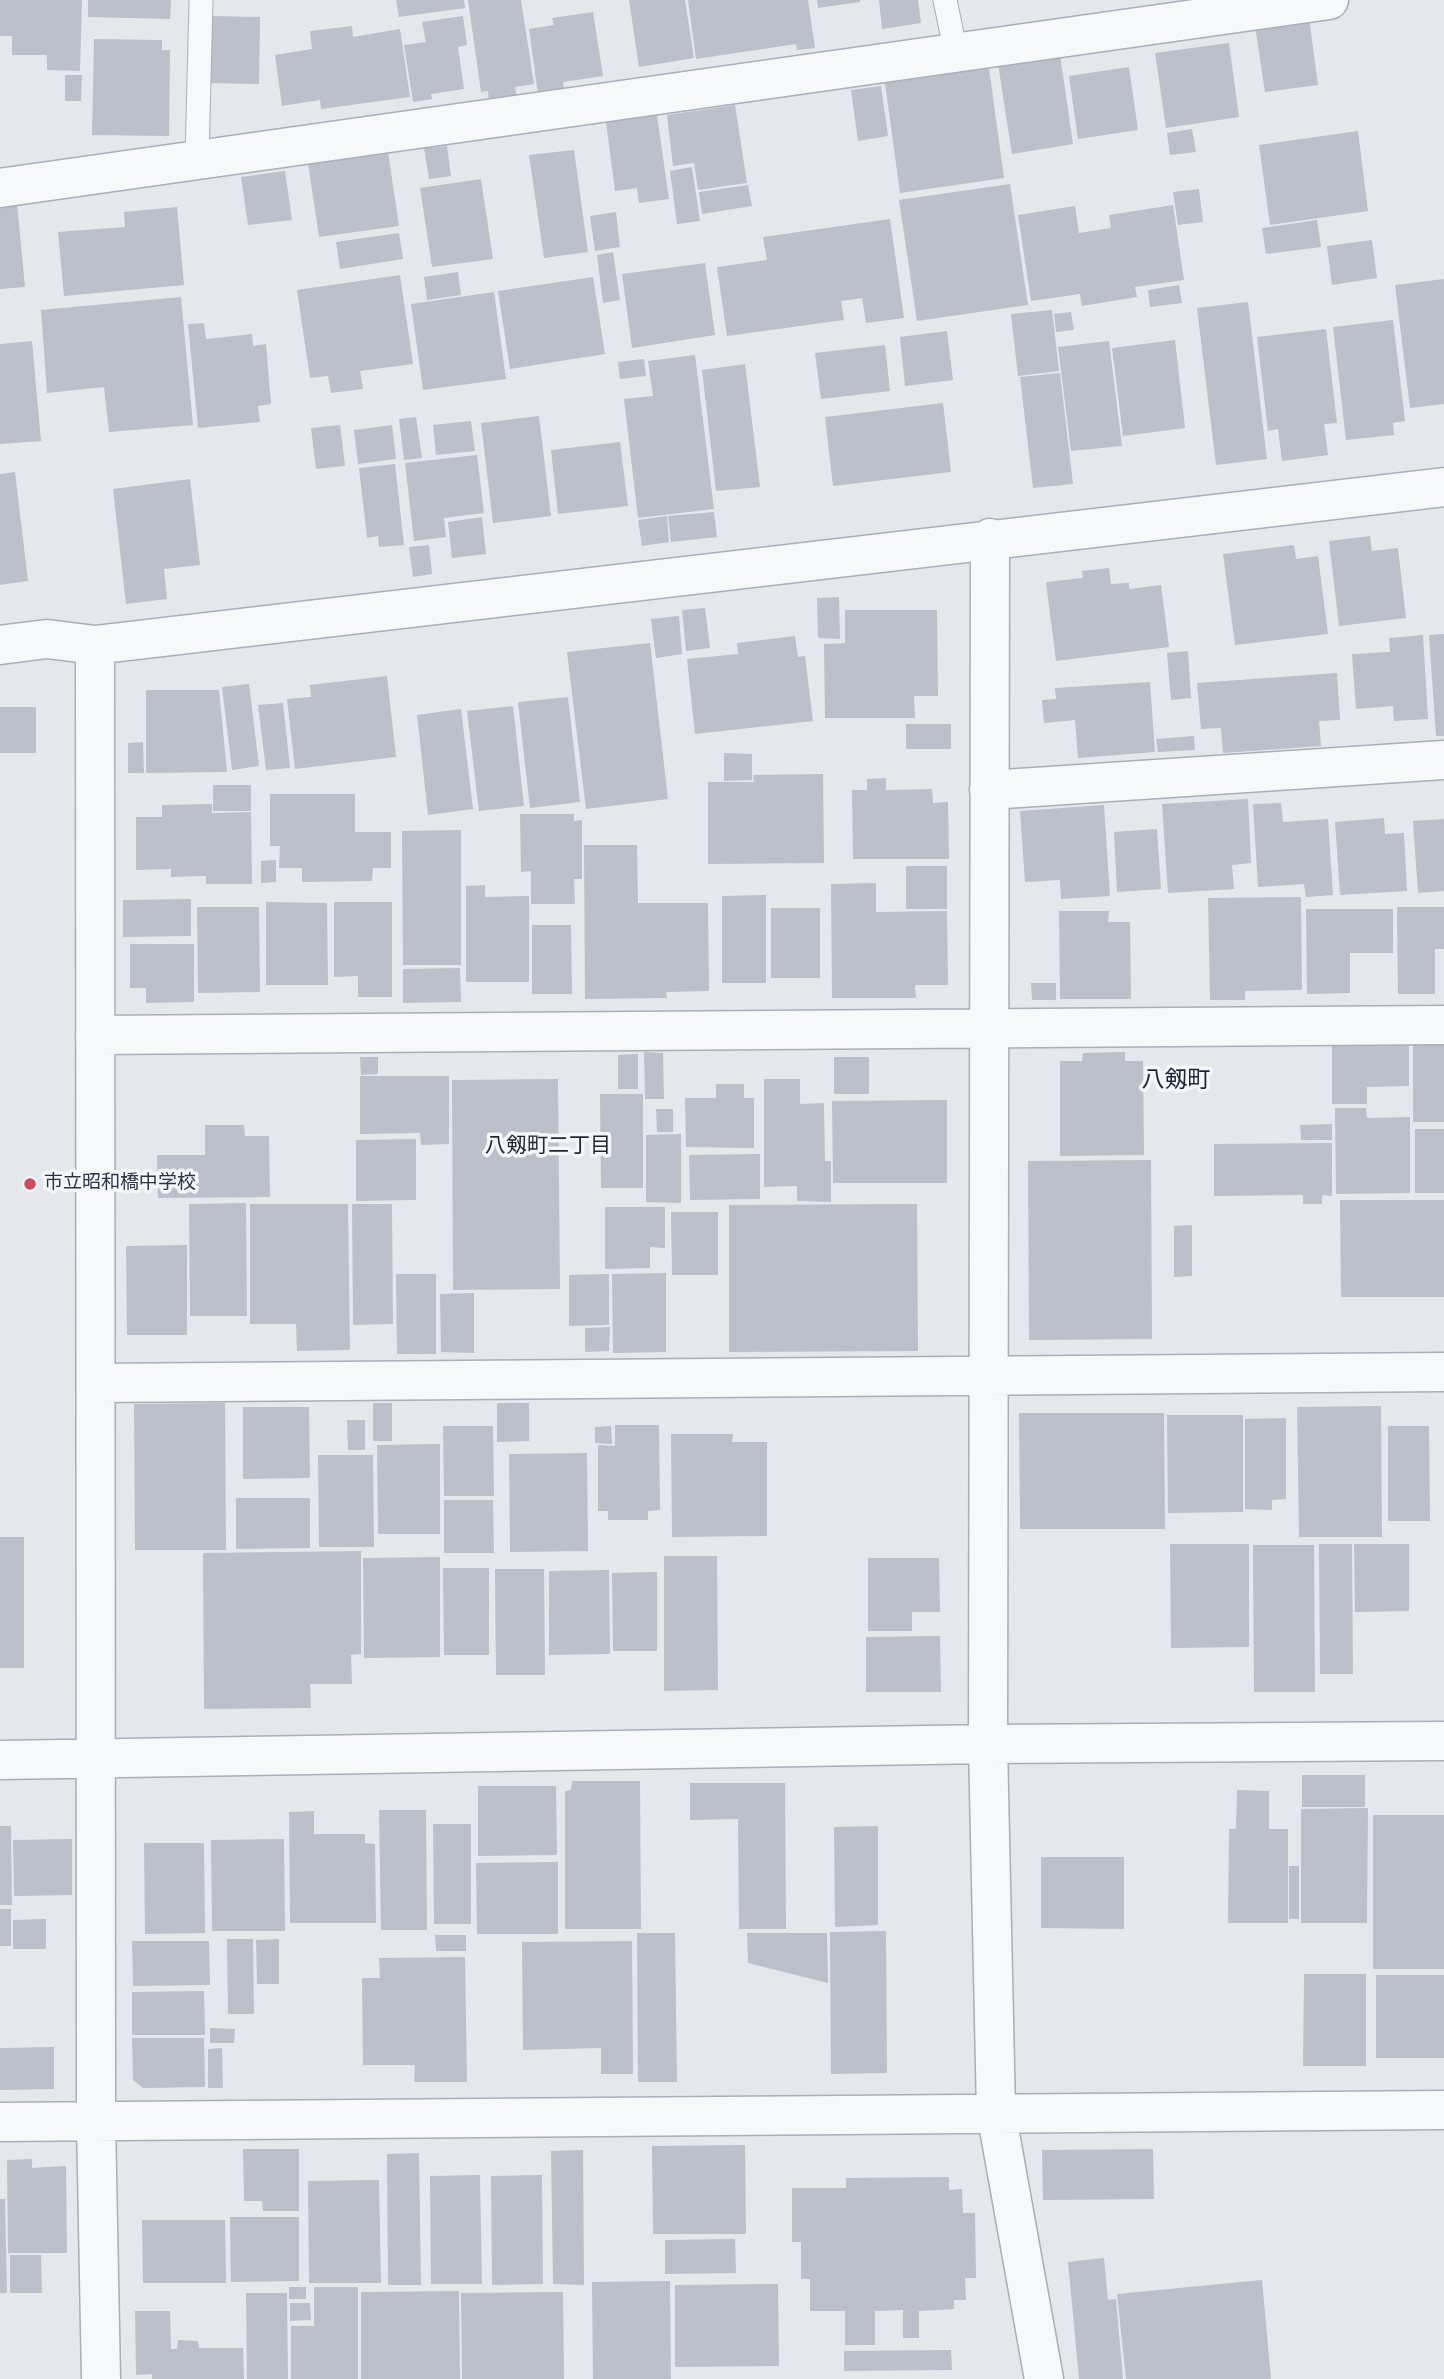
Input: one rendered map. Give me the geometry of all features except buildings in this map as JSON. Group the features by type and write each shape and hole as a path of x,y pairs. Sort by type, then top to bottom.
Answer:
{"street":[{"path":"0,188 1329,0"},
{"path":"0,645 47,639 95,645 990,538 1444,487"},
{"path":"990,538 988,1744 996,2112 1044,2379"},
{"path":"95,645 96,2121 101,2379"},
{"path":"989,790 1444,761"},
{"path":"96,1035 1444,1025"},
{"path":"96,1383 1444,1371"},
{"path":"0,1760 988,1744 1444,1741"},
{"path":"0,2122 1444,2110"}],"lane":[{"path":"197,160 201,0"},
{"path":"945,0 957,53"}],"place":[{"name":"市立昭和橋中学校","path":"30,1184"}],"district":[{"name":"八剱町","path":"1176,1082"},
{"name":"八剱町二丁目","path":"548,1148"}]}
